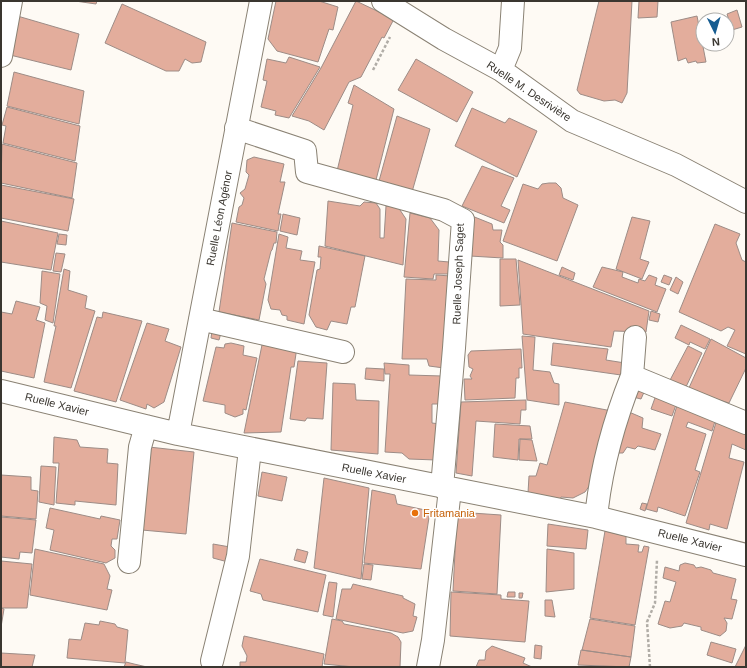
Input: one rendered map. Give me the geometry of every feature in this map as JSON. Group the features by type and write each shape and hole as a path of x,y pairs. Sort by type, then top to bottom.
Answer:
{"street":[{"name":"Ruelle Léon Agénor","path":"178,434 261,1"},
{"name":"Ruelle M. Desrivière","path":"383,1 403,14 502,70 572,121 676,165 746,202"},
{"path":"502,70 510,48 513,1"},
{"path":"1,56 7,4"},
{"name":"Ruelle Joseph Saget","path":"236,128 305,151 307,172 444,210 463,220 446,488"},
{"path":"200,319 343,352"},
{"path":"596,517 600,480 620,406 632,376 635,337"},
{"path":"632,376 746,423"},
{"name":"Ruelle Xavier","path":"1,391 178,434 596,517 746,555"},
{"path":"128,562 140,447 146,426"},
{"path":"212,661 238,556 250,449"},
{"path":"428,667 433,640 446,488"}],"path":[{"path":"373,70 403,14"},
{"path":"650,667 647,622 655,603 658,576 658,549 664,533"}],"building":[{"path":"75,1 97,1 96,4"},
{"path":"276,1 319,1 338,7 333,30 329,29 318,62 277,51 268,39"},
{"path":"356,1 394,19 384,38 382,37 361,77 349,82 324,130 309,121 292,116 321,68"},
{"path":"599,1 632,1 627,93 622,103 615,100 604,101 580,94 577,90"},
{"path":"639,1 658,1 657,17 638,18"},
{"path":"122,4 206,42 201,62 192,63 185,59 179,71 166,71 105,43"},
{"path":"737,10 742,27 735,29 735,12 732,12"},
{"path":"14,15 79,34 71,70 6,54"},
{"path":"695,16 695,52 704,52 706,62 697,63 696,61 688,63 686,58 678,61 671,22"},
{"path":"289,57 320,67 289,118 275,115 276,111 261,107 267,81 263,80 267,59 286,63"},
{"path":"416,59 473,92 457,122 398,90"},
{"path":"14,72 84,91 79,124 7,106"},
{"path":"354,85 394,109 376,180 337,171 353,105 348,103"},
{"path":"7,107 80,126 75,161 3,143 6,126 2,125"},
{"path":"472,108 505,123 509,118 537,131 517,177 455,146"},
{"path":"397,116 430,129 412,192 379,181"},
{"path":"2,144 77,163 72,198 1,183"},
{"path":"254,157 284,164 280,182 285,182 278,214 281,214 278,231 236,222 239,207 242,205 244,198 240,193 245,189 249,175 246,172 247,160"},
{"path":"482,166 514,178 501,206 510,210 504,223 462,206"},
{"path":"556,183 561,188 563,198 578,205 557,261 503,241 523,184 538,189 542,184"},
{"path":"1,185 74,199 68,231 1,218"},
{"path":"328,201 360,206 364,202 376,203 380,209 380,238 384,238 386,206 398,207 406,219 403,265 325,246"},
{"path":"410,213 430,218 439,230 438,261 449,262 450,274 434,274 433,279 404,277"},
{"path":"283,214 300,218 297,235 280,231"},
{"path":"472,216 492,224 493,230 502,230 500,242 503,245 503,258 470,256"},
{"path":"632,217 650,221 640,259 649,262 642,279 616,269"},
{"path":"1,221 58,233 51,270 1,262"},
{"path":"232,223 277,232 276,243 274,243 271,251 264,279 266,284 259,320 219,312"},
{"path":"715,224 740,234 736,243 742,260 746,262 746,354 727,346 735,330 728,327 721,331 679,312"},
{"path":"59,234 67,235 66,245 57,244"},
{"path":"279,234 288,237 286,248 302,251 300,260 315,262 304,324 287,320 287,316 282,315 280,310 271,309 268,300"},
{"path":"319,246 365,256 355,307 351,307 347,324 331,321 327,330 316,327 309,315 317,270 320,269 321,257 318,257"},
{"path":"56,253 65,254 61,272 53,271"},
{"path":"500,259 516,259 520,305 500,306"},
{"path":"518,260 649,311 646,332 614,331 611,347 523,334"},
{"path":"562,267 575,273 573,280 559,275"},
{"path":"602,267 623,272 622,277 638,283 639,279 645,281 649,275 657,278 655,285 666,289 657,312 593,287"},
{"path":"64,269 70,271 68,290 87,296 85,308 95,311 71,388 44,382 56,326 54,326"},
{"path":"42,271 60,274 53,323 45,320 47,306 40,303"},
{"path":"436,275 451,276 444,368 429,366 427,359 402,359 406,279 436,280"},
{"path":"664,275 672,278 669,285 661,282"},
{"path":"676,277 683,282 678,294 670,290"},
{"path":"16,301 40,307 36,320 45,323 34,378 1,371 1,312 12,314"},
{"path":"651,311 660,314 658,322 649,320"},
{"path":"103,312 142,321 116,402 74,391 97,317 102,318"},
{"path":"147,323 169,329 165,341 181,347 164,402 154,408 147,404 146,409 120,400"},
{"path":"681,325 710,339 705,349 690,342 689,345 675,338"},
{"path":"212,331 221,333 219,340 211,338"},
{"path":"522,336 535,337 533,370 550,372 554,383 559,384 559,405 527,400"},
{"path":"711,339 746,358 746,368 729,403 688,390"},
{"path":"263,340 297,347 294,367 291,367 281,432 244,433"},
{"path":"231,343 244,346 243,355 257,358 246,410 243,409 243,414 235,417 225,413 225,405 203,401 216,347 224,348 225,344"},
{"path":"553,343 608,349 606,360 625,363 621,375 551,365"},
{"path":"688,346 702,353 685,389 669,382"},
{"path":"521,349 522,368 519,368 519,378 516,378 515,398 465,400 464,379 472,379 470,376 473,369 469,367 468,355 471,351"},
{"path":"298,361 327,363 323,419 307,418 305,421 290,419"},
{"path":"384,363 409,365 409,375 442,376 442,404 432,404 432,423 440,424 436,460 409,459 402,453 385,452 390,374 385,374"},
{"path":"366,368 384,369 384,381 365,379"},
{"path":"333,383 355,384 356,400 379,401 378,454 331,450"},
{"path":"637,387 645,390 641,399 633,397"},
{"path":"656,395 677,402 672,416 651,409"},
{"path":"526,400 526,410 521,410 520,424 476,421 472,476 456,473 461,402"},
{"path":"565,402 612,411 590,485 585,492 573,498 561,497 560,500 528,493 529,476 536,476 540,463 547,465"},
{"path":"678,402 716,418 712,431 688,422 686,427 706,434 695,470 700,472 685,516 658,507 657,512 646,509"},
{"path":"629,412 643,418 642,428 661,434 655,450 638,446 635,449 627,447 623,453 616,453"},
{"path":"717,419 746,430 746,450 732,444 729,458 744,462 727,529 710,524 709,530 686,523"},
{"path":"495,424 530,426 532,439 519,439 518,460 493,457"},
{"path":"54,437 77,440 80,447 108,449 107,463 118,464 116,505 75,501 75,505 56,503 59,463 53,463"},
{"path":"520,439 532,440 537,461 519,460"},
{"path":"149,447 194,452 186,534 142,530"},
{"path":"41,466 56,467 54,505 39,502"},
{"path":"262,472 287,477 282,501 258,496"},
{"path":"1,475 31,477 31,490 38,491 36,519 1,516"},
{"path":"324,478 369,488 361,579 314,568"},
{"path":"372,490 395,495 397,504 430,511 421,569 364,563"},
{"path":"642,503 647,504 645,511 640,509"},
{"path":"50,508 100,519 101,516 120,520 117,539 112,539 111,546 115,550 115,558 106,563 50,550 54,530 46,528"},
{"path":"457,512 501,515 497,594 453,591"},
{"path":"1,517 36,520 32,553 20,552 19,559 1,557"},
{"path":"548,524 588,530 586,549 547,546"},
{"path":"605,531 626,536 626,544 639,545 638,552 642,552 644,546 649,547 635,625 590,618"},
{"path":"213,544 230,547 228,562 213,558"},
{"path":"35,549 104,564 110,576 107,589 112,590 107,610 30,595"},
{"path":"297,549 308,552 305,563 294,560"},
{"path":"547,549 574,553 574,589 546,592"},
{"path":"260,559 326,575 318,612 263,600 261,594 250,591"},
{"path":"1,561 32,564 27,608 1,608"},
{"path":"685,563 694,565 696,568 701,567 711,570 713,573 736,579 731,599 737,600 732,619 724,618 727,623 726,631 720,636 701,630 701,627 684,623 682,626 670,628 658,624 665,601 670,602 676,582 663,578 665,567 679,571 680,565"},
{"path":"364,564 373,565 371,580 362,579"},
{"path":"329,582 337,583 333,617 323,615"},
{"path":"353,584 403,596 403,598 415,604 413,616 417,617 413,631 403,633 336,619 342,589 351,589"},
{"path":"451,592 501,595 501,599 529,601 525,642 450,636"},
{"path":"508,592 515,592 515,597 507,597"},
{"path":"519,593 523,593 522,598 519,598"},
{"path":"545,600 552,600 555,617 545,616"},
{"path":"1,608 4,609 1,627"},
{"path":"332,619 342,621 344,624 391,633 398,637 401,642 400,667 354,667 324,664"},
{"path":"590,619 635,626 631,657 582,650"},
{"path":"100,621 115,624 117,627 128,630 125,663 67,658 69,639 81,640 85,623 99,625"},
{"path":"244,636 324,654 322,667 240,667 240,662 246,662 247,656 242,646"},
{"path":"711,642 736,649 732,663 707,655"},
{"path":"535,645 542,646 541,659 534,658"},
{"path":"746,645 746,667 735,667"},
{"path":"492,646 525,658 523,663 532,667 476,667 479,660 485,660 486,651"},
{"path":"581,650 631,657 629,667 578,665"},
{"path":"1,653 35,655 32,667 1,667"},
{"path":"126,662 134,664 147,667 124,667"}],"place":[{"name":"Fritamania","path":"415,513"}]}
